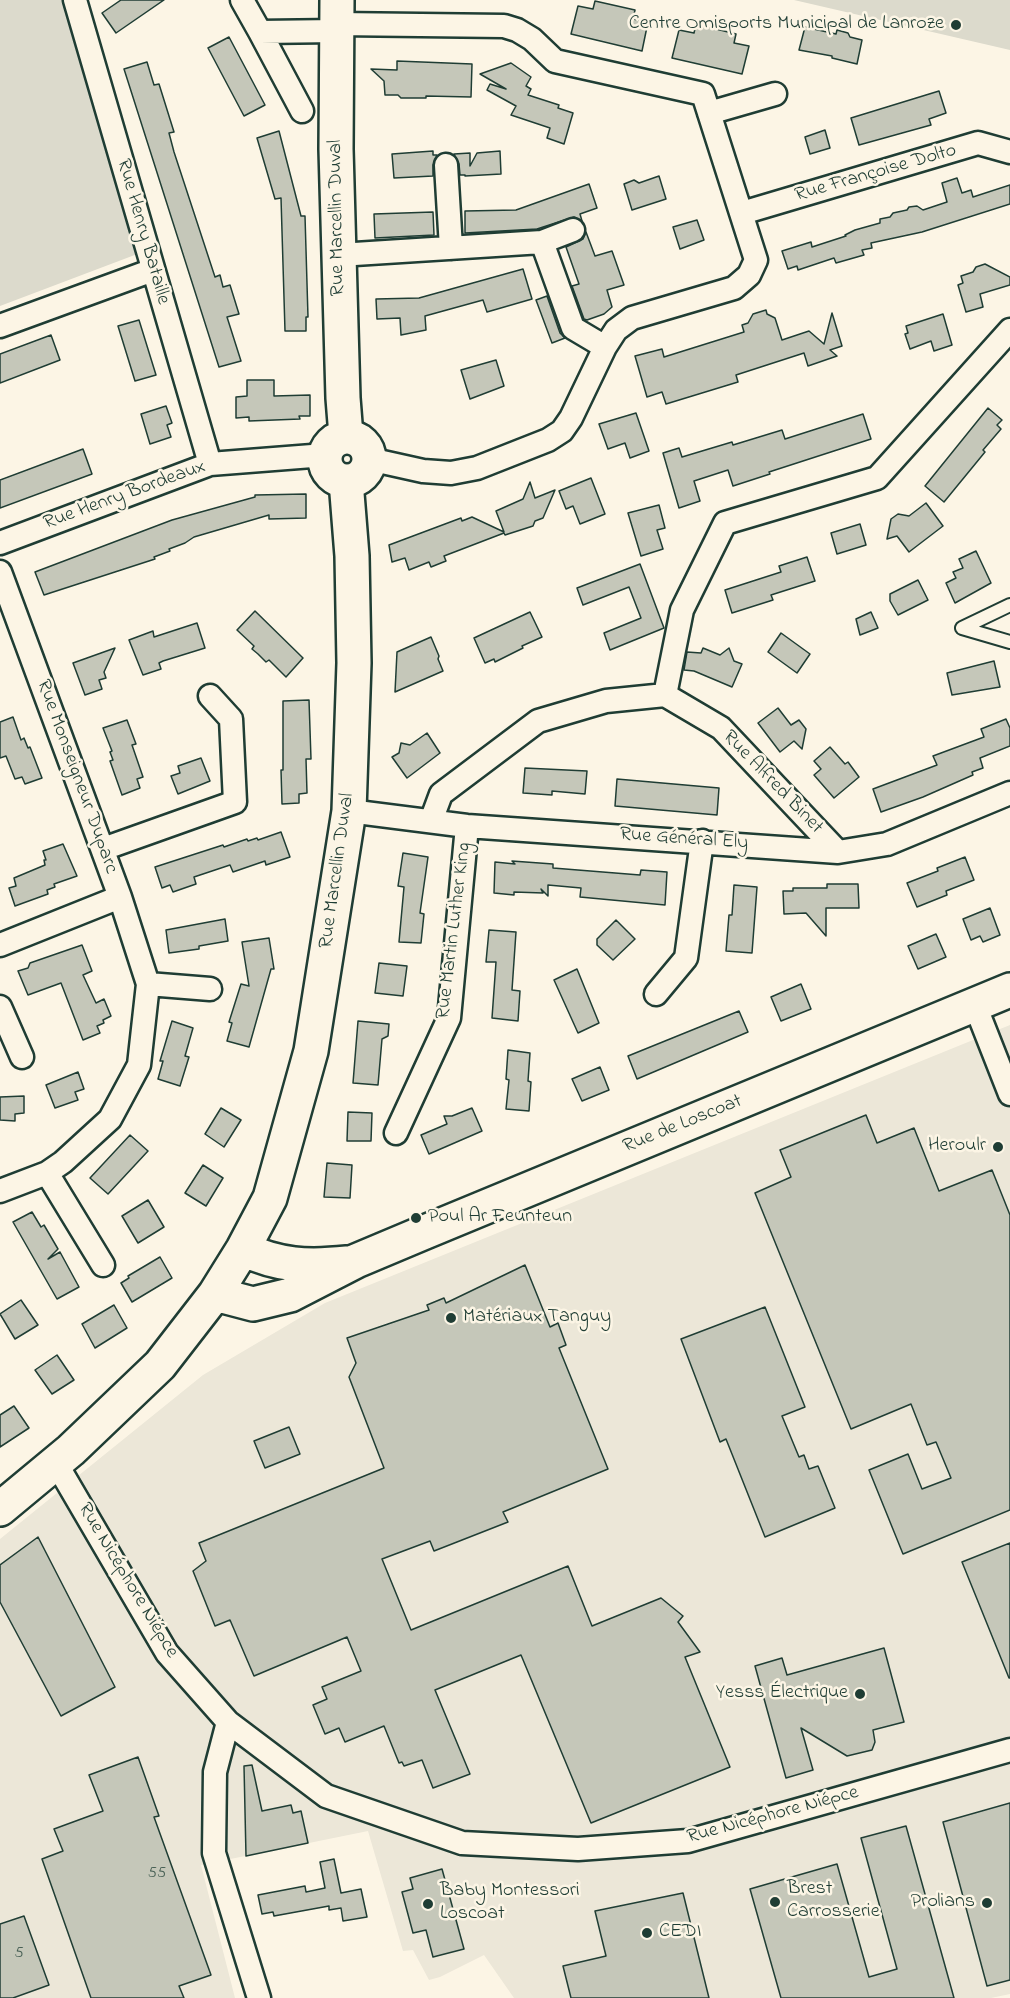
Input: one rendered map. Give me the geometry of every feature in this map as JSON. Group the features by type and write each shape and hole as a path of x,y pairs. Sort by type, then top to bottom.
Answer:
{"main road":[{"name":"Rue Marcellin Duval","path":"336,446 343,398 336,149 337,18"},
{"path":"360,441 368,452 369,459 368,466 360,478 339,480 327,470 336,446 360,441"},
{"name":"Rue Marcellin Duval","path":"0,1509 56,1463 160,1365 215,1294 243,1249 270,1198 311,1051 349,811 354,663 352,556 346,481"},
{"name":"Rue de Loscoat","path":"215,1294 253,1304 290,1295 356,1262 1010,990"},
{"name":"Rue de Loscoat","path":"243,1249 276,1262 317,1266 356,1262"}],"street":[{"name":"Rue Henry Bataille","path":"75,0 210,464"},
{"path":"242,0 302,111"},
{"path":"260,32 337,18 504,26 517,30 532,39 555,61 703,94 756,260 749,275 734,288 632,318 616,330 605,347 572,418 562,431 548,440 477,468 451,473 423,471 369,459"},
{"path":"709,112 775,94"},
{"name":"Rue Françoise Dolto","path":"742,213 978,143 1010,152"},
{"path":"446,165 451,248"},
{"path":"339,255 542,242 573,230"},
{"path":"542,242 573,328 605,347"},
{"path":"0,326 153,270"},
{"path":"431,821 441,794 538,722 606,701 665,695 682,610 725,523 877,478 1010,330"},
{"name":"Rue Henry Bordeaux","path":"0,543 210,464 336,446"},
{"name":"Rue Monseigneur Duparc","path":"0,572 103,849 148,984 139,1065 110,1119 63,1162 47,1173 0,1191"},
{"name":"Rue Alfred Binet","path":"665,695 721,728 837,852"},
{"path":"103,849 235,802 231,719 210,696"},
{"name":"Rue Général Ely","path":"349,811 467,826 837,852 887,844 1010,793"},
{"name":"Rue Martin Luther King","path":"396,1133 449,1018 467,826"},
{"path":"656,994 686,958 702,841"},
{"path":"0,945 120,897"},
{"path":"148,984 210,989"},
{"path":"975,1005 1010,1094"},
{"path":"0,1007 22,1057"},
{"path":"47,1173 103,1265"},
{"name":"Rue Nicéphore Niépce","path":"56,1463 167,1653 228,1722 326,1796 462,1843 578,1849 688,1841 1010,1750"},
{"path":"228,1722 215,1772 214,1852 259,1998"}],"lane":[{"path":"1010,605 962,628 1010,642"}],"shaded area":[{"path":"0,0 66,0 140,253 0,306"},
{"name":"Centre Omisports Municipal de Lanroze","path":"794,0 1010,0 1010,50"},
{"path":"1010,1025 1010,1994 991,1998 514,1998 484,1955 440,1977 429,1980 413,1950 403,1951 368,1831 201,1865 235,1998 0,1998 0,1539 203,1375 325,1303"}],"building":[{"path":"121,0 164,0 116,33 102,13"},
{"path":"595,1 635,10 633,19 648,22 642,51 571,34 578,6 593,9"},
{"path":"696,24 736,34 734,43 749,46 742,74 672,58 679,30 694,33"},
{"path":"805,27 836,34 837,30 862,40 857,64 832,58 832,56 799,50"},
{"path":"229,37 265,105 244,116 208,48"},
{"path":"397,61 472,64 471,97 401,98 398,95 385,95 384,81 371,69 397,70"},
{"path":"147,62 154,85 159,84 174,132 169,133 174,152 215,277 220,275 223,287 230,285 239,314 227,317 241,361 219,367 124,69"},
{"path":"511,63 531,77 526,86 531,89 528,95 559,105 558,108 573,113 564,144 547,138 550,128 511,115 516,106 487,90 490,84 506,89 480,74"},
{"path":"939,91 946,113 929,119 931,125 859,145 851,118"},
{"path":"825,130 830,148 810,154 805,137"},
{"path":"279,131 301,216 305,216 308,317 306,317 306,331 285,331 281,198 275,199 257,138"},
{"path":"433,151 433,155 437,155 433,165 433,176 394,178 392,154"},
{"path":"500,151 501,174 460,175 459,164 454,154 470,153 470,166 477,153"},
{"path":"659,176 666,199 632,210 624,184 634,180 639,183"},
{"path":"957,178 962,193 971,190 973,197 1010,185 1010,204 922,232 871,243 872,248 862,250 864,255 836,263 834,258 798,270 797,266 788,269 782,251 811,242 812,247 846,236 855,230 880,223 880,219 907,210 909,207 917,206 923,210 947,202 942,183"},
{"path":"589,184 597,208 580,214 582,221 574,217 537,229 465,233 465,211 516,210"},
{"path":"433,212 434,235 375,238 374,214"},
{"path":"697,220 704,240 680,249 673,227"},
{"path":"586,232 595,256 612,251 624,285 607,290 612,307 604,314 587,320 584,319 572,286 579,284 566,247 583,239"},
{"path":"985,264 1010,277 1010,285 980,294 983,307 966,312 958,285 963,283 961,276"},
{"path":"523,269 532,299 487,312 483,300 425,316 426,330 401,335 400,318 377,319 376,299 419,298"},
{"path":"547,296 560,333 565,338 552,343 536,300"},
{"path":"766,310 767,314 775,318 782,340 809,331 824,344 832,313 842,346 830,350 837,356 808,366 804,353 736,375 738,382 666,404 662,392 647,397 635,356 662,349 664,357 744,332 742,325 748,323 753,314"},
{"path":"943,314 952,345 934,351 931,341 910,349 905,334 908,333 906,326"},
{"path":"139,320 156,375 135,381 118,326"},
{"path":"51,335 60,360 0,383 0,354"},
{"path":"496,360 504,386 470,399 461,370"},
{"path":"247,380 274,380 274,396 310,395 310,416 299,416 300,419 249,421 249,417 236,418 236,397 247,396"},
{"path":"166,406 172,423 167,425 171,437 150,444 141,414"},
{"path":"988,408 1002,420 997,425 1001,429 944,502 925,486"},
{"path":"636,413 649,451 630,458 625,443 608,449 599,424"},
{"path":"863,414 871,439 733,486 728,470 694,481 700,501 679,508 663,453 679,448 682,457 782,430 785,439"},
{"path":"83,449 92,474 0,508 0,480"},
{"path":"591,478 605,514 580,524 573,506 566,509 559,491"},
{"path":"530,482 535,498 555,490 543,518 535,521 533,526 505,535 504,533 444,556 446,561 431,567 429,562 409,570 405,558 392,562 389,545 461,518 462,521 472,517 504,532 496,511 523,499"},
{"path":"306,494 306,518 269,519 269,515 194,537 154,557 155,559 44,595 35,572 172,520 255,497 255,495"},
{"path":"926,503 943,526 909,552 897,536 887,539 891,519 898,514 909,516"},
{"path":"659,505 665,528 657,530 663,549 641,556 628,513"},
{"path":"860,524 866,545 837,554 831,533"},
{"path":"976,551 991,583 955,603 946,583 956,578 953,572 963,568 959,559"},
{"path":"807,557 815,581 771,595 773,600 732,613 725,590 781,572 779,566"},
{"path":"640,564 664,628 610,650 604,633 641,618 629,587 583,605 577,588"},
{"path":"918,580 928,600 898,615 890,601 890,594"},
{"path":"255,611 303,658 286,677 269,660 266,662 252,649 254,646 237,630"},
{"path":"530,612 542,637 495,662 494,659 485,663 474,638"},
{"path":"871,612 878,628 860,635 856,619"},
{"path":"197,623 205,648 163,661 159,663 161,669 143,675 129,640 153,631 154,637"},
{"path":"781,633 810,654 797,673 768,652"},
{"path":"431,637 443,671 395,692 397,652"},
{"path":"115,648 104,672 106,678 99,680 102,689 85,695 73,663"},
{"path":"703,648 720,655 729,648 734,661 742,664 732,687 694,671 684,670 687,652 701,653"},
{"path":"994,661 1000,687 952,695 947,673"},
{"path":"309,700 311,759 306,759 307,793 299,794 299,803 282,804 283,701"},
{"path":"778,708 791,725 799,720 806,729 802,749 794,741 780,752 758,723"},
{"path":"13,717 21,740 24,738 28,748 30,747 42,778 25,784 22,777 15,779 6,756 0,758 0,722"},
{"path":"1006,719 1010,728 1010,746 980,758 983,768 972,772 973,775 923,797 881,812 873,789 937,765 933,756 984,737 981,729"},
{"path":"127,720 136,744 132,745 143,777 137,779 140,788 122,795 110,761 113,760 110,752 112,751 103,728"},
{"path":"427,733 440,753 407,778 392,757 399,753 401,743 410,745"},
{"path":"830,747 845,764 848,762 859,777 834,798 814,775 821,769 814,761"},
{"path":"201,758 210,781 178,794 171,776 180,773 178,766"},
{"path":"525,768 587,771 585,794 552,791 552,795 523,793"},
{"path":"617,779 719,788 717,815 615,806"},
{"path":"281,832 290,857 266,865 265,861 233,872 230,865 194,877 196,884 173,892 170,885 162,888 155,867 223,845 224,847 247,839 248,841 257,838 258,840"},
{"path":"63,844 77,876 54,884 55,887 47,890 48,894 15,906 9,888 16,886 14,878 45,865 43,851"},
{"path":"403,853 428,857 420,913 424,914 421,943 399,942 404,887 398,886"},
{"path":"965,857 974,880 946,891 947,895 917,907 907,883"},
{"path":"512,861 553,864 553,868 640,875 641,870 667,872 665,905 580,897 581,888 548,885 548,896 541,889 543,893 514,892 514,895 494,893 495,862 515,864"},
{"path":"827,884 858,884 859,908 826,908 826,936 806,913 784,914 783,891 793,891 793,888 827,888"},
{"path":"734,885 757,887 752,953 726,951"},
{"path":"990,908 1000,935 983,942 980,936 971,940 963,919"},
{"path":"225,919 228,941 199,946 199,949 169,953 166,930"},
{"path":"616,920 635,939 613,960 597,945 597,939"},
{"path":"489,930 516,932 512,990 520,991 518,1021 492,1018 496,962 486,962"},
{"path":"936,934 946,957 918,969 908,946"},
{"path":"269,938 274,969 271,969 249,1047 227,1041 232,1023 229,1022 241,984 249,986 242,942"},
{"path":"82,945 92,971 83,975 96,1003 104,999 111,1016 97,1026 100,1033 83,1040 61,983 28,995 18,971 28,968 30,963"},
{"path":"379,963 407,966 403,996 375,993"},
{"path":"577,969 599,1023 578,1033 554,980"},
{"path":"801,984 811,1009 781,1021 771,997"},
{"path":"739,1011 748,1032 637,1079 628,1056"},
{"path":"172,1021 193,1028 185,1056 189,1057 180,1086 158,1079 163,1061 160,1061"},
{"path":"358,1021 389,1024 388,1036 382,1039 378,1085 353,1083"},
{"path":"508,1050 530,1053 529,1111 506,1109 509,1080 506,1079"},
{"path":"600,1067 609,1090 582,1101 572,1079"},
{"path":"78,1072 84,1089 75,1092 78,1100 55,1108 46,1085"},
{"path":"24,1096 24,1113 15,1114 15,1121 0,1120 0,1097"},
{"path":"221,1108 241,1120 224,1147 205,1134"},
{"path":"472,1108 482,1131 429,1154 421,1135 447,1124 444,1116 452,1116"},
{"path":"348,1112 372,1113 371,1141 347,1141"},
{"path":"866,1115 877,1143 914,1128 939,1191 992,1170 1010,1215 1010,1510 903,1554 869,1470 908,1454 922,1489 951,1478 936,1442 927,1445 911,1404 851,1429 755,1193 791,1177 780,1150"},
{"path":"130,1135 148,1151 108,1194 90,1178"},
{"path":"327,1163 352,1165 350,1198 324,1197"},
{"path":"203,1165 223,1178 206,1206 185,1193"},
{"path":"148,1200 164,1227 138,1243 122,1216"},
{"path":"32,1212 41,1227 44,1225 58,1249 48,1259 60,1252 79,1287 57,1299 13,1222"},
{"path":"160,1257 172,1278 132,1302 121,1283 129,1278 128,1276"},
{"path":"525,1265 550,1327 558,1323 566,1345 559,1348 608,1469 503,1512 508,1522 434,1551 430,1541 382,1559 411,1630 568,1566 592,1626 661,1598 683,1616 678,1622 700,1652 685,1657 730,1767 591,1823 521,1655 435,1690 470,1774 433,1788 422,1760 404,1766 402,1762 399,1763 384,1726 345,1742 339,1728 325,1734 313,1705 327,1699 322,1687 361,1671 347,1637 254,1676 230,1620 215,1626 193,1571 206,1561 199,1543 384,1468 349,1377 356,1363 347,1338 429,1310 427,1305 444,1298 446,1303"},
{"path":"21,1300 38,1325 15,1339 0,1314"},
{"path":"114,1305 127,1328 95,1348 82,1324"},
{"path":"765,1307 805,1407 782,1416 799,1457 804,1455 809,1469 818,1466 835,1508 765,1537 726,1439 720,1442 681,1339"},
{"path":"57,1355 74,1380 52,1394 35,1370"},
{"path":"14,1406 29,1428 0,1447 0,1415"},
{"path":"289,1427 300,1454 265,1468 254,1441"},
{"path":"38,1537 115,1687 61,1716 0,1602 0,1565"},
{"path":"1010,1543 1010,1678 1009,1678 962,1562"},
{"path":"884,1648 904,1722 873,1730 875,1742 872,1750 847,1756 801,1728 813,1770 786,1778 755,1666 782,1658 787,1675"},
{"path":"138,1757 159,1816 154,1817 211,1975 179,1986 184,1998 91,1998 42,1859 63,1851 54,1829 103,1811 89,1775"},
{"path":"252,1765 262,1811 291,1805 293,1813 301,1811 308,1843 246,1856 244,1766"},
{"name":"Prolians","path":"1010,1803 1010,1980 987,1986 943,1822"},
{"path":"906,1826 954,1998 781,1998 750,1889 837,1864 869,1977 897,1969 861,1838"},
{"path":"334,1859 341,1893 361,1889 367,1917 343,1921 341,1908 329,1910 329,1906 274,1916 273,1912 262,1914 258,1895 305,1886 306,1892 325,1888 320,1862"},
{"path":"442,1869 464,1949 433,1957 426,1930 413,1933 402,1892 413,1889 410,1878"},
{"name":"CEDI","path":"683,1893 709,1998 571,1998 563,1966 606,1956 595,1911"},
{"path":"24,1916 49,1985 13,1998 0,1998 0,1924"}],"place":[{"name":"Centre Omisports Municipal de Lanroze","path":"956,25"},
{"name":"Heroulr","path":"998,1147"},
{"name":"Poul Ar Feunteun","path":"416,1218"},
{"name":"Matériaux Tanguy","path":"451,1318"},
{"name":"Yesss Électrique","path":"860,1694"},
{"name":"Brest Carrosserie","path":"775,1902"},
{"name":"Prolians","path":"987,1903"},
{"name":"Baby Montessori Loscoat","path":"428,1904"},
{"name":"CEDI","path":"647,1933"}]}
